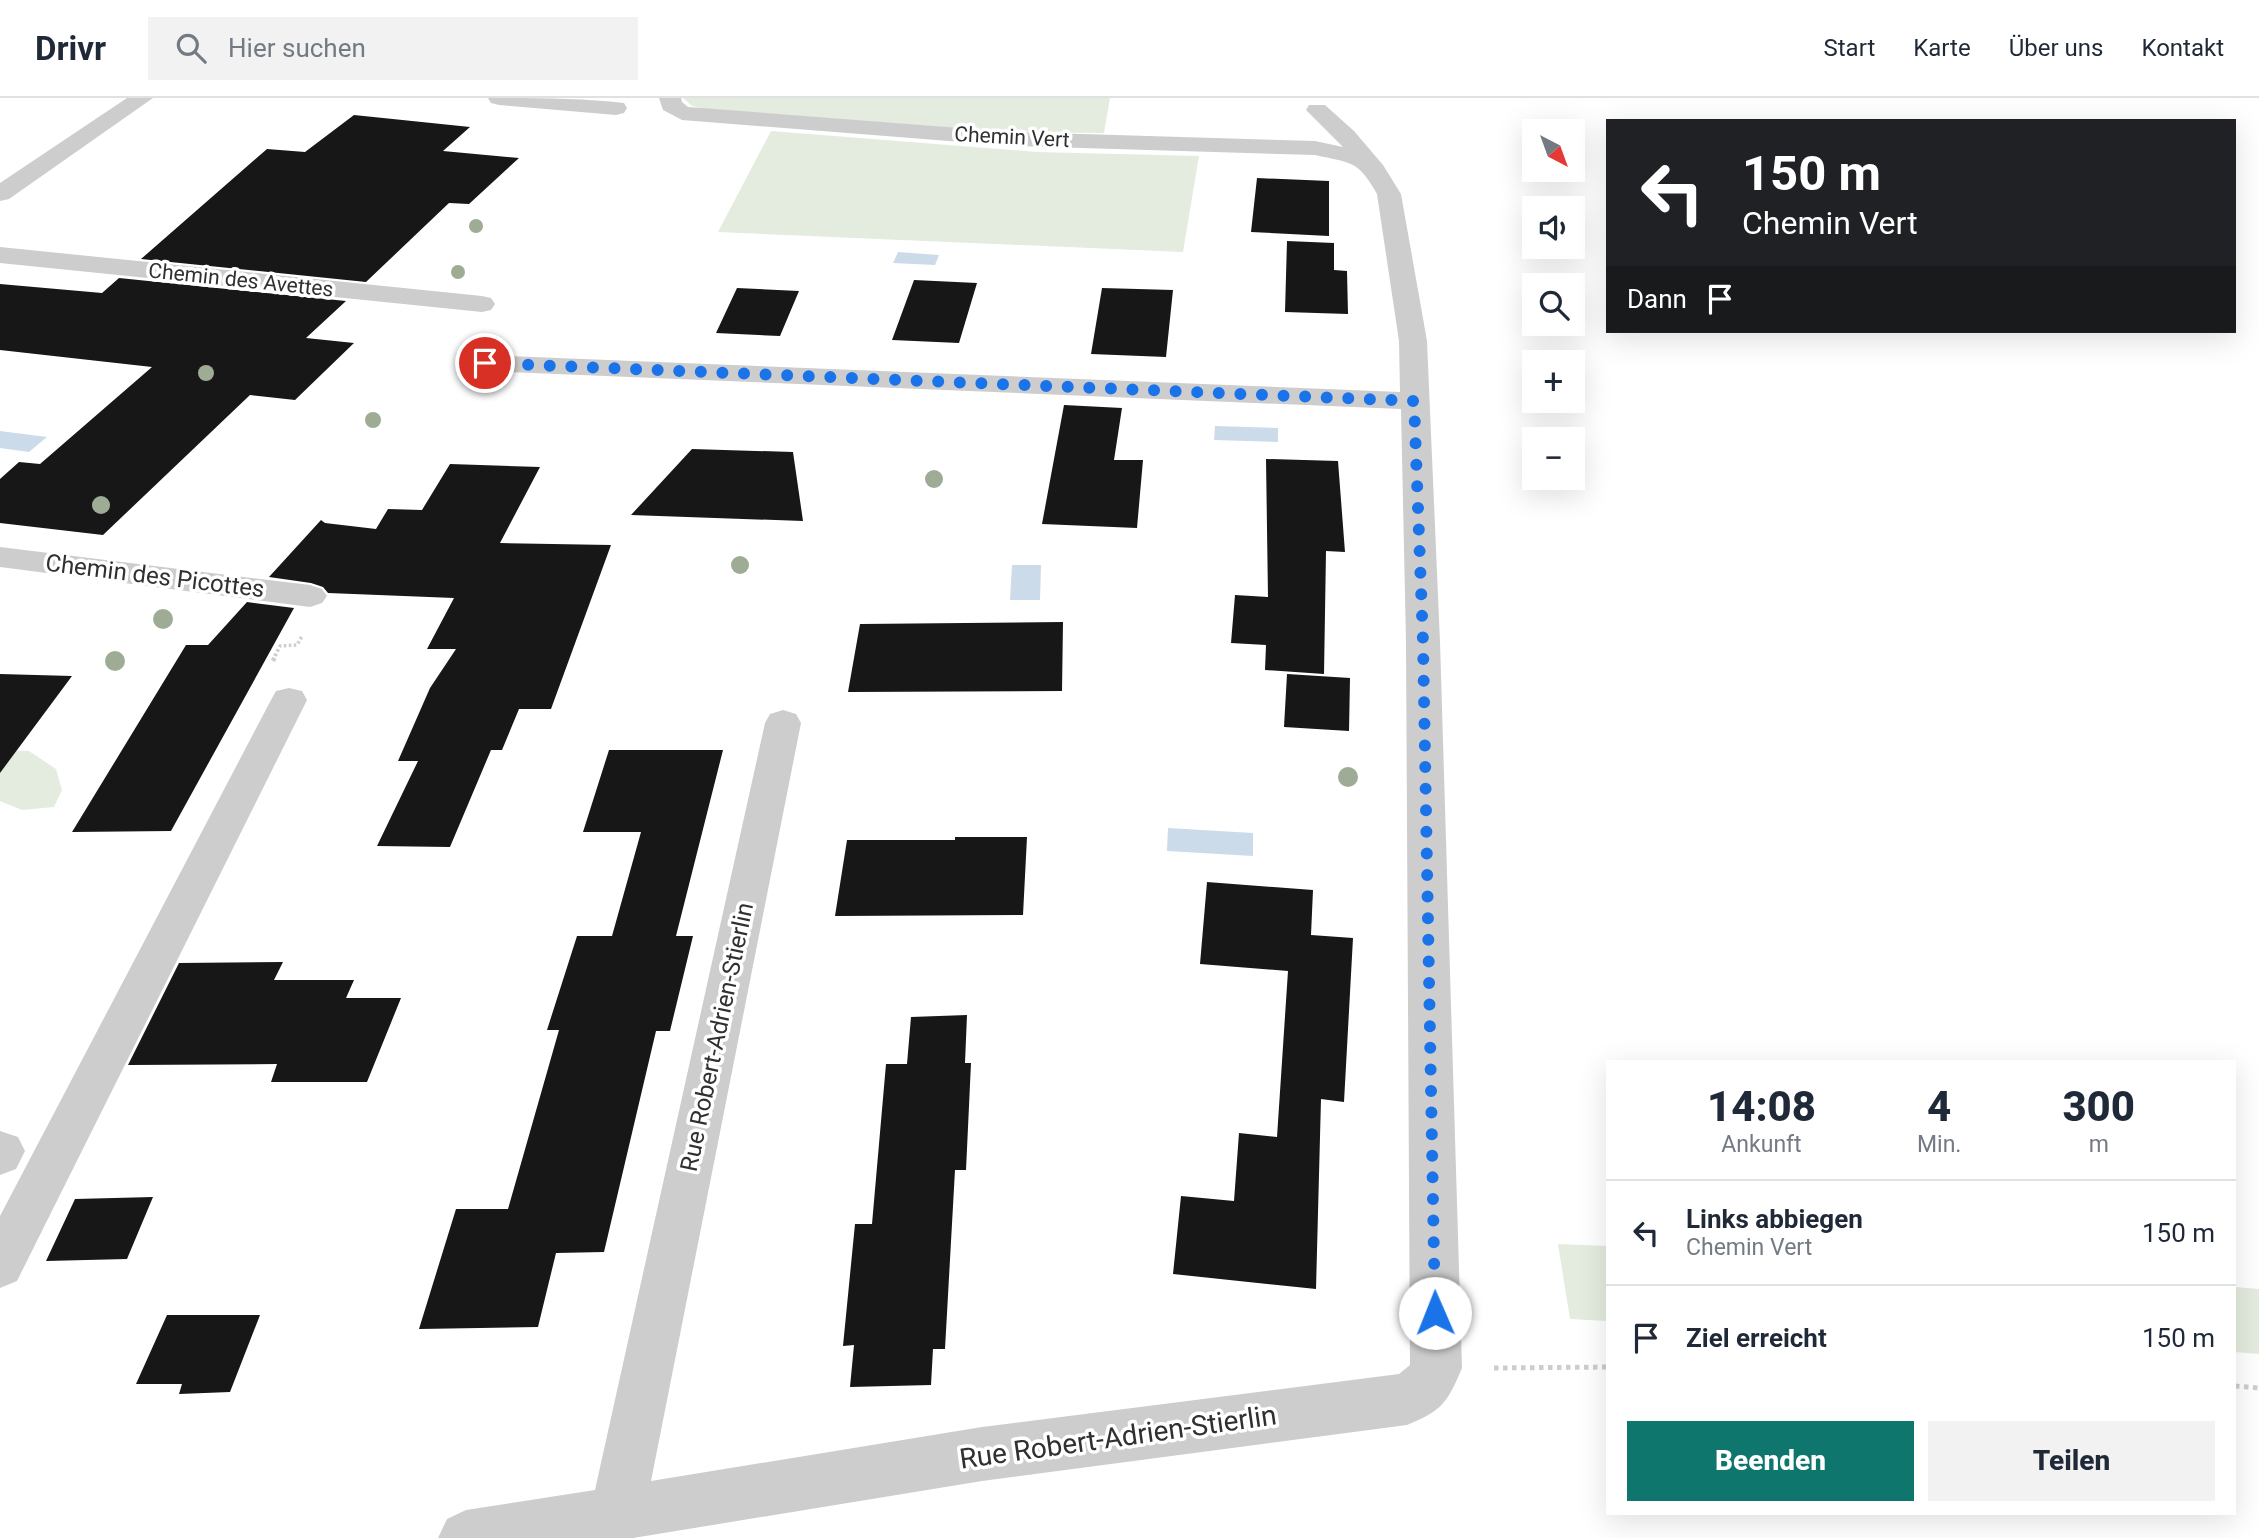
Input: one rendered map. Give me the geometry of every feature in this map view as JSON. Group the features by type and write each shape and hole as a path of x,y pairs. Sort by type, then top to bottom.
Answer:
{"street":[{"path":"0,194 142,98"},
{"path":"499,98 616,108"},
{"name":"Chemin Vert","path":"670,98 671,105 682,113 1013,139 1315,148 1363,159"},
{"path":"1317,110 1346,135 1389,194 1413,341 1424,655 1436,1368"},
{"name":"Chemin des Avettes","path":"0,255 482,304"},
{"path":"485,363 1414,401"},
{"name":"Chemin des Picottes","path":"0,556 310,596"},
{"path":"0,1265 289,700"},
{"name":"Rue Robert-Adrien-Stierlin","path":"617,1515 783,723"},
{"name":"Rue Robert-Adrien-Stierlin","path":"466,1538 982,1454 1407,1399 1427,1386 1436,1368"}],"path":[{"path":"1436,1368 1606,1367"},
{"path":"2236,1386 2259,1388"}],"shaded area":[{"path":"683,98 1110,98 1104,133 1008,132 705,109 692,106"},
{"path":"771,131 1038,152 1199,156 1183,252 718,232"},
{"path":"0,750 29,751 56,769 62,790 54,807 22,810 0,801"},
{"path":"1558,1244 1606,1246 1606,1321 1570,1319"},
{"path":"2236,1287 2259,1289 2259,1354 2236,1352"}],"water":[{"path":"898,252 939,255 935,265 893,263"},
{"path":"1215,426 1278,428 1278,442 1214,440"},
{"path":"0,431 47,437 29,452 0,448"},
{"path":"1012,565 1041,565 1040,600 1010,600"},
{"path":"1168,828 1253,833 1253,856 1167,851"}],"building":[{"path":"354,115 470,127 443,151 519,158 469,204 449,203 366,282 141,259 267,149 305,152"},
{"path":"1257,178 1329,181 1329,236 1251,232"},
{"path":"1287,241 1334,243 1334,270 1347,271 1348,314 1285,312"},
{"path":"119,278 346,301 306,338 354,343 295,400 250,395 103,535 0,523 0,479 19,462 40,464 152,367 0,350 0,284 102,293"},
{"path":"914,280 977,283 959,343 892,340"},
{"path":"737,288 799,291 780,336 716,333"},
{"path":"1102,288 1173,290 1166,357 1091,354"},
{"path":"1064,405 1122,408 1114,460 1143,460 1137,528 1042,524"},
{"path":"692,449 793,452 803,521 631,515"},
{"path":"1266,459 1338,461 1345,552 1326,551 1324,674 1265,670 1266,645 1231,643 1235,595 1268,597"},
{"path":"450,464 540,467 500,543 611,545 551,709 519,709 502,750 491,750 450,847 377,846 418,761 398,761 430,688 456,649 427,649 454,598 328,593 323,587 311,583 269,577 321,520 325,523 376,529 388,509 422,510"},
{"path":"247,602 294,608 171,831 72,832 186,645 208,645"},
{"path":"1063,622 1062,691 848,692 860,624"},
{"path":"0,674 72,676 0,773"},
{"path":"1287,674 1350,678 1349,731 1284,727"},
{"path":"609,750 723,750 676,936 693,936 670,1031 656,1031 604,1252 556,1253 538,1327 419,1329 456,1209 508,1209 559,1030 547,1030 577,936 612,936 641,832 583,832"},
{"path":"955,837 1027,837 1023,915 835,916 847,840 955,840"},
{"path":"1207,882 1313,890 1311,935 1353,938 1344,1102 1321,1099 1316,1289 1173,1274 1181,1196 1234,1201 1239,1133 1277,1137 1288,971 1200,964"},
{"path":"283,962 274,980 354,980 346,998 401,998 367,1082 271,1082 277,1064 128,1065 179,963"},
{"path":"967,1015 965,1063 971,1063 966,1170 955,1170 945,1349 933,1349 931,1385 850,1387 854,1345 843,1346 855,1224 872,1224 886,1064 907,1064 911,1017"},
{"path":"153,1197 127,1259 46,1261 75,1199"},
{"path":"167,1315 260,1315 230,1392 179,1394 182,1384 136,1384"}],"route":[{"path":"485,363 1414,401 1423,642 1435,1313"}]}
